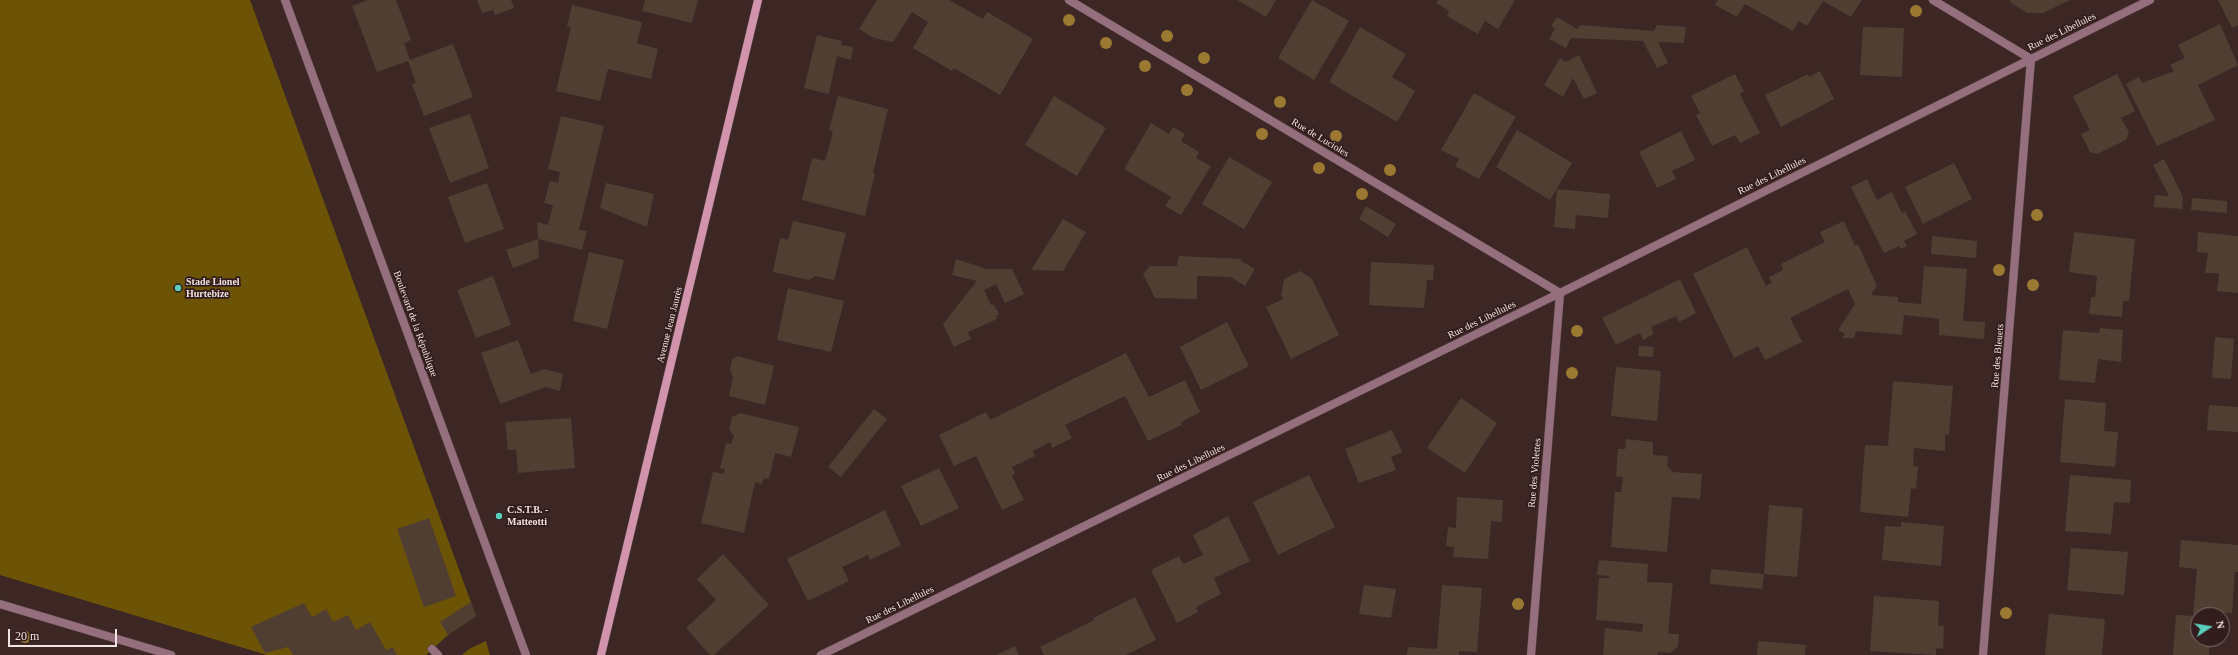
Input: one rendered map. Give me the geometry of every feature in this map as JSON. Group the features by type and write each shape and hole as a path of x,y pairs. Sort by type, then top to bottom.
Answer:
{"main road":[{"name":"Avenue Jean Jaurès","path":"601,655 758,0"}],"street":[{"name":"Boulevard de la République","path":"285,0 526,655"},
{"name":"Rue de Lucioles","path":"1069,0 1560,293"},
{"path":"1933,0 2031,59"},
{"name":"Rue des Libellules","path":"821,655 1560,293 2150,0"},
{"name":"Rue des Bleuets","path":"1983,655 2031,59"},
{"name":"Rue des Violettes","path":"1530,655 1560,293"},
{"path":"0,604 171,655"}],"shaded area":[{"name":"Stade Lionel Hurtebize","path":"0,0 250,0 476,616 448,635 426,655 267,655 0,575"},
{"path":"486,641 490,655 462,655 469,649"}],"building":[{"path":"368,0 396,0 411,40 404,43 410,60 453,44 473,97 424,116 412,84 416,83 408,61 377,72 352,6"},
{"path":"477,0 511,0 514,8 495,15 493,10 482,13"},
{"path":"645,0 698,0 692,23 642,11"},
{"path":"877,0 949,0 983,19 987,12 1033,39 1000,95 954,68 952,71 913,48 928,22 912,12 893,42 874,38 859,29"},
{"path":"1237,0 1276,0 1266,17"},
{"path":"1312,0 1349,21 1314,80 1278,58"},
{"path":"1438,0 1515,0 1498,29 1485,21 1478,34 1447,16 1449,11 1436,3"},
{"path":"1718,0 1862,0 1851,17 1823,1 1807,26 1799,21 1793,31 1745,4 1737,17 1715,5"},
{"path":"2010,0 2070,0 2043,13 2027,13 2011,3"},
{"path":"2218,0 2238,0 2238,25 2232,28"},
{"path":"572,5 642,22 637,43 658,49 651,79 608,69 600,101 556,91 571,27 567,26"},
{"path":"1557,17 1577,29 1580,25 1654,31 1657,25 1686,27 1684,43 1658,42 1668,63 1657,68 1643,41 1571,38 1566,48 1549,39 1555,28 1551,26"},
{"path":"2220,24 2238,65 2198,85 2215,120 2157,146 2126,84 2139,77 2142,83 2174,71 2170,65 2185,58 2178,45"},
{"path":"1360,27 1406,54 1392,77 1415,91 1397,122 1329,82"},
{"path":"1863,27 1904,28 1902,77 1860,75"},
{"path":"817,35 842,41 841,45 853,47 851,60 837,56 829,94 804,88"},
{"path":"1579,55 1597,93 1584,99 1573,78 1563,97 1544,85 1560,58 1566,62"},
{"path":"1820,71 1834,99 1781,127 1765,95 1808,74 1809,77"},
{"path":"1735,74 1744,91 1740,94 1760,133 1740,143 1735,135 1712,146 1696,115 1700,113 1691,96"},
{"path":"2117,74 2135,111 2121,118 2129,132 2126,140 2097,154 2090,152 2081,134 2090,130 2073,96"},
{"path":"1474,93 1516,117 1479,179 1455,166 1459,159 1441,150"},
{"path":"838,96 888,109 873,173 875,173 865,216 802,200 812,158 825,161 833,132 829,130"},
{"path":"1054,96 1106,128 1077,176 1025,145"},
{"path":"470,114 489,168 450,183 429,128"},
{"path":"561,116 604,126 579,230 587,231 582,250 538,239 537,222 548,225 553,205 544,203 550,181 558,183 560,172 548,169"},
{"path":"1151,123 1169,134 1173,127 1185,134 1181,141 1199,152 1196,158 1211,166 1181,215 1165,206 1171,197 1124,169"},
{"path":"1517,130 1572,163 1550,200 1496,167"},
{"path":"1681,131 1695,160 1672,171 1676,179 1657,188 1639,152"},
{"path":"1229,157 1272,182 1244,229 1202,204"},
{"path":"2164,159 2183,197 2182,209 2154,207 2155,195 2169,196 2153,165"},
{"path":"1954,163 1972,199 1923,224 1905,187"},
{"path":"1867,179 1877,200 1892,192 1902,213 1905,211 1917,234 1904,241 1907,246 1901,249 1899,246 1884,253 1851,187"},
{"path":"487,183 504,229 465,243 448,197"},
{"path":"606,183 654,194 647,227 600,208"},
{"path":"1557,189 1610,194 1608,218 1576,215 1575,229 1554,227"},
{"path":"2192,198 2227,201 2227,213 2191,210"},
{"path":"1366,206 1396,224 1388,237 1359,219"},
{"path":"1063,219 1086,232 1063,271 1031,270"},
{"path":"793,221 846,233 834,280 816,276 809,280 773,272 780,238 788,240"},
{"path":"1844,221 1855,246 1858,244 1877,286 1871,295 1898,297 1898,302 1921,304 1924,266 1967,269 1963,321 1985,322 1984,339 1939,335 1939,319 1904,315 1902,335 1856,331 1854,338 1842,338 1845,334 1838,330 1855,304 1848,289 1790,318 1802,342 1765,360 1758,346 1734,358 1693,274 1747,247 1766,286 1772,283 1769,277 1783,270 1781,264 1825,242 1820,232"},
{"path":"2074,232 2135,239 2129,301 2123,301 2122,317 2089,314 2091,297 2095,297 2097,276 2069,272"},
{"path":"2198,232 2238,236 2238,293 2217,291 2219,273 2205,273 2208,253 2197,252"},
{"path":"1932,236 1977,241 1976,258 1931,254"},
{"path":"538,239 539,258 513,268 506,250"},
{"path":"589,252 624,260 607,329 573,321"},
{"path":"1179,256 1242,259 1241,261 1255,269 1245,286 1231,277 1197,276 1197,299 1155,298 1143,274 1150,266 1177,266"},
{"path":"956,259 987,269 1012,269 1024,294 1005,303 996,284 984,290 991,305 994,305 999,314 996,316 997,319 968,332 971,339 954,347 943,324 977,281 952,275"},
{"path":"1371,262 1434,265 1433,280 1427,280 1424,308 1369,305"},
{"path":"1300,271 1312,279 1339,335 1291,359 1266,307 1283,299 1281,295 1284,279"},
{"path":"493,276 511,325 476,338 457,290"},
{"path":"1680,279 1696,313 1679,322 1676,316 1651,327 1654,334 1643,340 1640,333 1616,345 1602,318"},
{"path":"788,288 844,301 831,352 777,340"},
{"path":"1227,322 1249,366 1201,390 1180,347"},
{"path":"2100,328 2123,330 2121,362 2098,359 2095,383 2059,380 2063,330 2099,333"},
{"path":"2215,337 2234,339 2231,379 2212,378"},
{"path":"518,340 531,374 544,369 563,374 560,391 546,387 500,404 481,353"},
{"path":"1639,346 1654,347 1653,357 1638,356"},
{"path":"1126,353 1149,397 1185,380 1200,412 1181,422 1182,425 1148,441 1125,396 1065,425 1072,438 1052,448 1050,442 1033,451 1035,456 1012,467 1015,474 1012,476 1024,500 1002,510 976,456 954,466 939,435 986,412 990,420"},
{"path":"738,356 774,366 765,405 729,396 733,377 730,370 732,359"},
{"path":"1616,367 1661,371 1657,421 1611,416"},
{"path":"1893,381 1953,386 1949,435 1945,434 1945,451 1914,448 1913,466 1918,467 1916,489 1911,488 1908,517 1860,512 1865,445 1888,446"},
{"path":"1461,398 1497,423 1465,473 1427,448"},
{"path":"2065,399 2106,403 2104,431 2118,432 2115,467 2060,462"},
{"path":"2209,405 2238,407 2238,432 2207,430"},
{"path":"874,409 887,419 841,477 828,467"},
{"path":"740,413 799,427 791,457 775,453 769,479 764,478 762,484 755,482 744,533 701,523 713,472 724,474 725,469 720,468 726,443 731,444 734,436 729,429 732,417"},
{"path":"571,418 575,468 518,473 516,450 508,450 505,422"},
{"path":"1392,430 1402,452 1391,457 1396,470 1359,483 1345,449"},
{"path":"1626,439 1653,442 1653,455 1668,456 1667,466 1673,472 1702,474 1700,499 1672,497 1667,552 1611,547 1615,492 1621,492 1623,477 1616,476 1618,449 1625,449"},
{"path":"939,468 959,508 921,526 901,486"},
{"path":"1309,475 1335,527 1278,555 1253,502"},
{"path":"2070,475 2131,480 2130,503 2114,502 2111,534 2065,531"},
{"path":"1457,497 1503,500 1502,522 1491,521 1488,559 1453,557 1454,547 1446,546 1448,527 1456,528"},
{"path":"1769,505 1803,508 1797,577 1764,574"},
{"path":"885,510 901,545 870,560 868,555 842,567 849,581 808,601 787,559"},
{"path":"1228,516 1250,561 1214,578 1221,594 1196,607 1198,612 1177,623 1151,570 1179,556 1183,564 1203,555 1193,535"},
{"path":"429,518 456,596 424,607 397,529"},
{"path":"1901,522 1944,526 1941,566 1882,560 1885,526 1901,527"},
{"path":"2181,540 2238,545 2238,572 2235,572 2232,613 2230,613 2230,607 2194,607 2197,569 2179,567"},
{"path":"2071,548 2128,552 2124,595 2067,590"},
{"path":"723,554 769,605 714,655 710,655 686,628 716,600 697,579"},
{"path":"1599,560 1648,564 1647,582 1673,583 1668,634 1679,634 1678,647 1670,653 1658,652 1658,655 1603,655 1605,628 1642,632 1643,624 1596,620 1599,578 1609,578 1609,576 1597,575"},
{"path":"1711,569 1764,574 1762,589 1710,584"},
{"path":"1364,585 1396,589 1391,618 1359,614"},
{"path":"1442,585 1482,588 1477,652 1459,651 1459,655 1407,655 1408,647 1437,649"},
{"path":"1874,596 1939,601 1938,626 1944,626 1943,649 1936,648 1936,655 1870,651"},
{"path":"1135,597 1156,640 1126,655 1044,655 1040,647 1094,620 1093,618"},
{"path":"471,602 476,616 448,635 440,622"},
{"path":"304,603 312,617 326,609 333,622 348,615 356,630 370,622 386,650 393,647 397,655 293,655 288,647 265,653 251,627"},
{"path":"2049,614 2105,619 2102,655 2045,655"},
{"path":"2176,615 2190,616 2190,647 2210,647 2209,655 2173,655"},
{"path":"1758,641 1806,645 1805,655 1757,655"},
{"path":"1015,646 1019,655 996,655"}],"place":[{"name":"Stade Lionel Hurtebize","path":"178,288"},
{"name":"C.S.T.B. - Matteotti","path":"499,516"}]}
